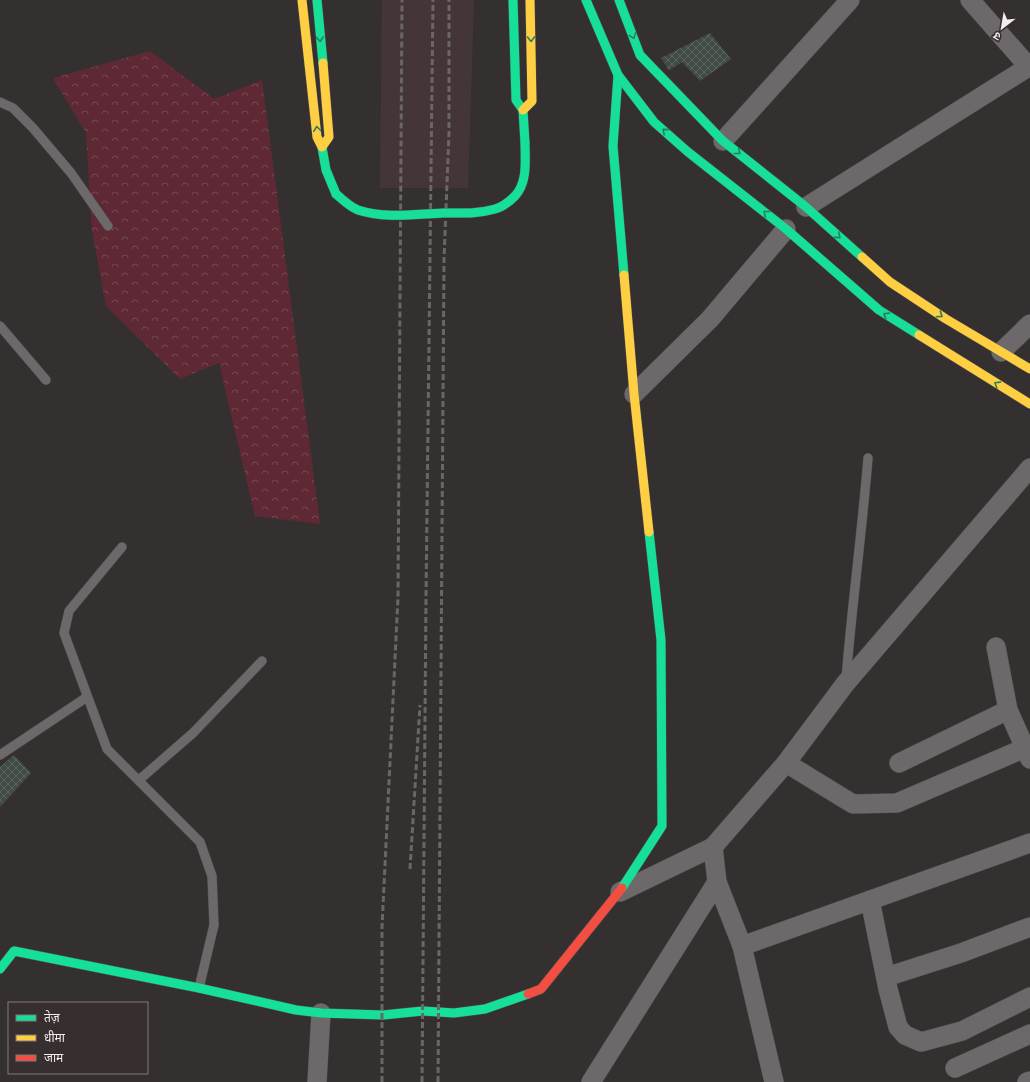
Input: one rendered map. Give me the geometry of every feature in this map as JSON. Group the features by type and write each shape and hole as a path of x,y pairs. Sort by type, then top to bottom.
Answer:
{"main road":[{"path":"302,0 318,137 322,147 326,170 336,194 358,210 396,214 478,212 496,209 508,202 517,194 523,183 525,170 525,143 523,110 516,100 514,0"},
{"path":"317,0 329,137 322,147"},
{"path":"523,110 532,101 530,0"},
{"path":"586,0 618,75 654,122 688,152 786,229 879,310 1030,404"},
{"path":"619,0 640,55 723,140 806,207 890,282 946,319 1030,369"},
{"path":"0,969 14,951 199,988 296,1010 321,1013 383,1015 423,1011 454,1013 485,1009 541,989 620,892 662,826 661,640 634,394 612,146 618,75"}],"street":[{"path":"723,140 850,0"},
{"path":"806,207 1030,67 970,0"},
{"path":"634,394 710,319 786,229"},
{"path":"1001,352 1030,324"},
{"path":"620,892 713,847 786,763 845,684 1030,468"},
{"path":"786,763 853,804 897,803 1027,754 1008,710 996,647"},
{"path":"899,763 1008,710"},
{"path":"742,946 1030,843"},
{"path":"713,847 717,882 742,946 774,1082"},
{"path":"591,1082 717,882"},
{"path":"870,900 898,1026 905,1035 921,1042 962,1031 1030,996"},
{"path":"886,977 961,953 1030,927"},
{"path":"317,1082 321,1013"},
{"path":"955,1068 1030,1034"}],"lane":[{"path":"0,102 13,108 33,128 71,173 108,226"},
{"path":"0,326 46,380"},
{"path":"845,684 868,458"},
{"path":"122,547 69,611 64,633 107,749 200,842 212,876 214,925 199,988"},
{"path":"139,780 193,733 262,661"},
{"path":"0,755 87,697"}],"shaded area":[{"path":"382,0 474,0 468,188 380,188"}],"green space":[{"path":"150,51 214,99 262,80 320,524 255,516 219,363 180,379 106,306 92,231 86,133 53,78"}],"building":[{"path":"710,33 731,59 700,81 682,62 669,70 661,58"},
{"path":"14,755 31,773 0,807 0,767"}],"railway":[{"path":"382,1082 382,927 398,597 402,0"},
{"path":"422,1082 433,0"},
{"path":"438,1082 444,259 449,133 449,0"},
{"path":"410,869 420,705"}],"traffic: fast":[{"path":"317,0 323,63"},
{"path":"513,0 516,100 523,110 525,143"},
{"path":"586,0 618,75 654,122 688,152 786,229 879,310 919,335"},
{"path":"619,0 640,55 723,141 806,207 862,257"},
{"path":"618,75 613,146 624,275"},
{"path":"336,194 355,209 368,213 390,215 469,213 495,209 509,202 515,196 522,184 525,171 525,143"},
{"path":"322,147 326,170 336,194"},
{"path":"622,888 662,826 661,640 649,532"},
{"path":"0,969 14,951 199,988 296,1010 321,1013 383,1015 423,1011 454,1013 485,1009 528,994"}],"traffic: slow":[{"path":"302,0 317,137 322,147 329,137 323,63"},
{"path":"523,110 532,101 530,0"},
{"path":"862,257 890,282 946,319 1030,369"},
{"path":"624,275 634,394 649,532"},
{"path":"919,335 1030,404"}],"traffic: jam":[{"path":"528,994 541,989 622,888"}]}
